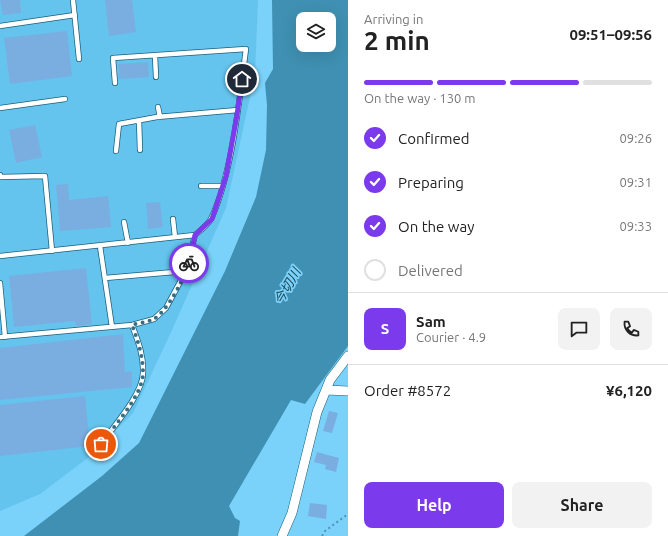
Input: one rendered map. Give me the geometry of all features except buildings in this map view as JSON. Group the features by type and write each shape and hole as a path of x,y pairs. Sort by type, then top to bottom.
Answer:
{"street":[{"path":"282,536 292,513 317,412 330,380 348,356"},
{"path":"327,390 348,391"}],"lane":[{"path":"73,0 79,59"},
{"path":"0,26 75,16"},
{"path":"0,283 2,337 132,325 154,319 166,308 186,271 195,235 212,219 226,176 238,110 246,49 113,58 115,83"},
{"path":"155,56 156,77"},
{"path":"0,108 65,99"},
{"path":"158,107 160,117"},
{"path":"116,151 119,124 160,117 238,110"},
{"path":"139,121 140,150"},
{"path":"0,177 45,176 52,251"},
{"path":"201,186 222,186"},
{"path":"173,219 175,237"},
{"path":"124,222 128,243"},
{"path":"0,256 195,235"},
{"path":"100,246 112,327"},
{"path":"105,278 186,271"},
{"path":"101,444 139,391 144,374 141,351 132,325"}],"path":[{"path":"322,536 325,531 348,514"}],"shaded area":[{"path":"0,0 258,0 255,74 226,208 172,330 133,413 93,454 40,494 0,511"}],"water":[{"name":"今切川","path":"272,0 348,0 348,346 305,404 291,400 229,506 235,518 240,521 238,536 24,536 102,476 139,443 225,271 256,197 266,150 267,105 265,83 273,69"}],"way so far":[{"path":"101,444 139,391 144,374 141,351 132,325 154,319 166,308 189,263"}],"route":[{"path":"189,263 195,235 212,219 226,176 242,79"}]}
